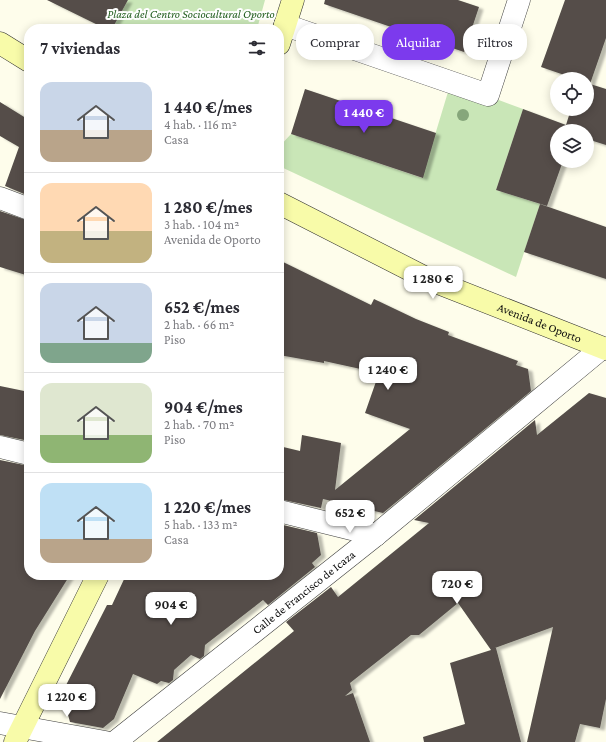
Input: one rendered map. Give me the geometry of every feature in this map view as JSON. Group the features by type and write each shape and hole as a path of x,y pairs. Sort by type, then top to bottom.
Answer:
{"main road":[{"path":"284,28 293,0"},
{"path":"0,43 24,58"},
{"name":"Avenida de Oporto","path":"284,207 428,279 604,349"},
{"path":"19,735 96,580"}],"street":[{"path":"284,35 488,95 519,0"},
{"path":"0,198 24,207"},
{"name":"Calle de Francisco de Icaza","path":"115,742 376,535 604,349"},
{"path":"0,447 24,453"},
{"path":"284,512 376,535"},
{"path":"0,723 19,735 105,742"}],"green space":[{"name":"Plaza del Centro Sociocultural Oporto","path":"128,0 265,0 258,24 115,24"},
{"path":"451,82 523,109 496,190 540,204 516,277 284,168 284,142 291,134 422,178"}],"building":[{"path":"47,0 128,0 115,24 96,24"},
{"path":"325,0 458,0 479,7 473,24 463,24 463,52 455,49 455,24 382,24 324,4"},
{"path":"565,0 606,0 606,38 594,72 556,72 541,67"},
{"path":"594,85 606,89 606,145 594,141 594,124 566,124 569,116 594,116"},
{"path":"305,89 436,133 423,178 291,134"},
{"path":"0,102 24,117 24,194 5,186 19,147 0,136"},
{"path":"523,109 563,124 550,124 550,168 561,168 547,206 496,190"},
{"path":"540,204 606,227 606,279 524,252"},
{"path":"0,211 24,219 24,274 0,267"},
{"path":"284,262 371,305 374,299 416,319 449,332 448,335 518,361 516,365 528,369 531,391 383,513 323,499 321,508 284,500 284,447 300,451 302,435 341,443 335,490 410,429 365,413 379,373 324,361 324,363 284,356"},
{"path":"0,386 24,391 24,440 0,435"},
{"path":"589,393 606,398 606,699 600,728 580,724 575,742 527,742 553,627 495,648 521,742 424,742 423,737 465,724 450,663 491,650 458,603 419,635 411,635 350,683 352,690 345,696 353,693 370,742 157,742 294,631 286,622 331,587 338,597 429,523 414,520 535,420 537,435"},
{"path":"0,460 24,465 24,580 67,580 35,631 0,699"},
{"path":"284,525 317,533 321,555 312,563 315,567 268,605 263,600 205,645 204,656 200,659 191,655 174,670 173,680 169,683 161,681 157,684 133,674 114,719 103,728 70,722 62,693 107,605 112,605 124,580 284,580"}]}
